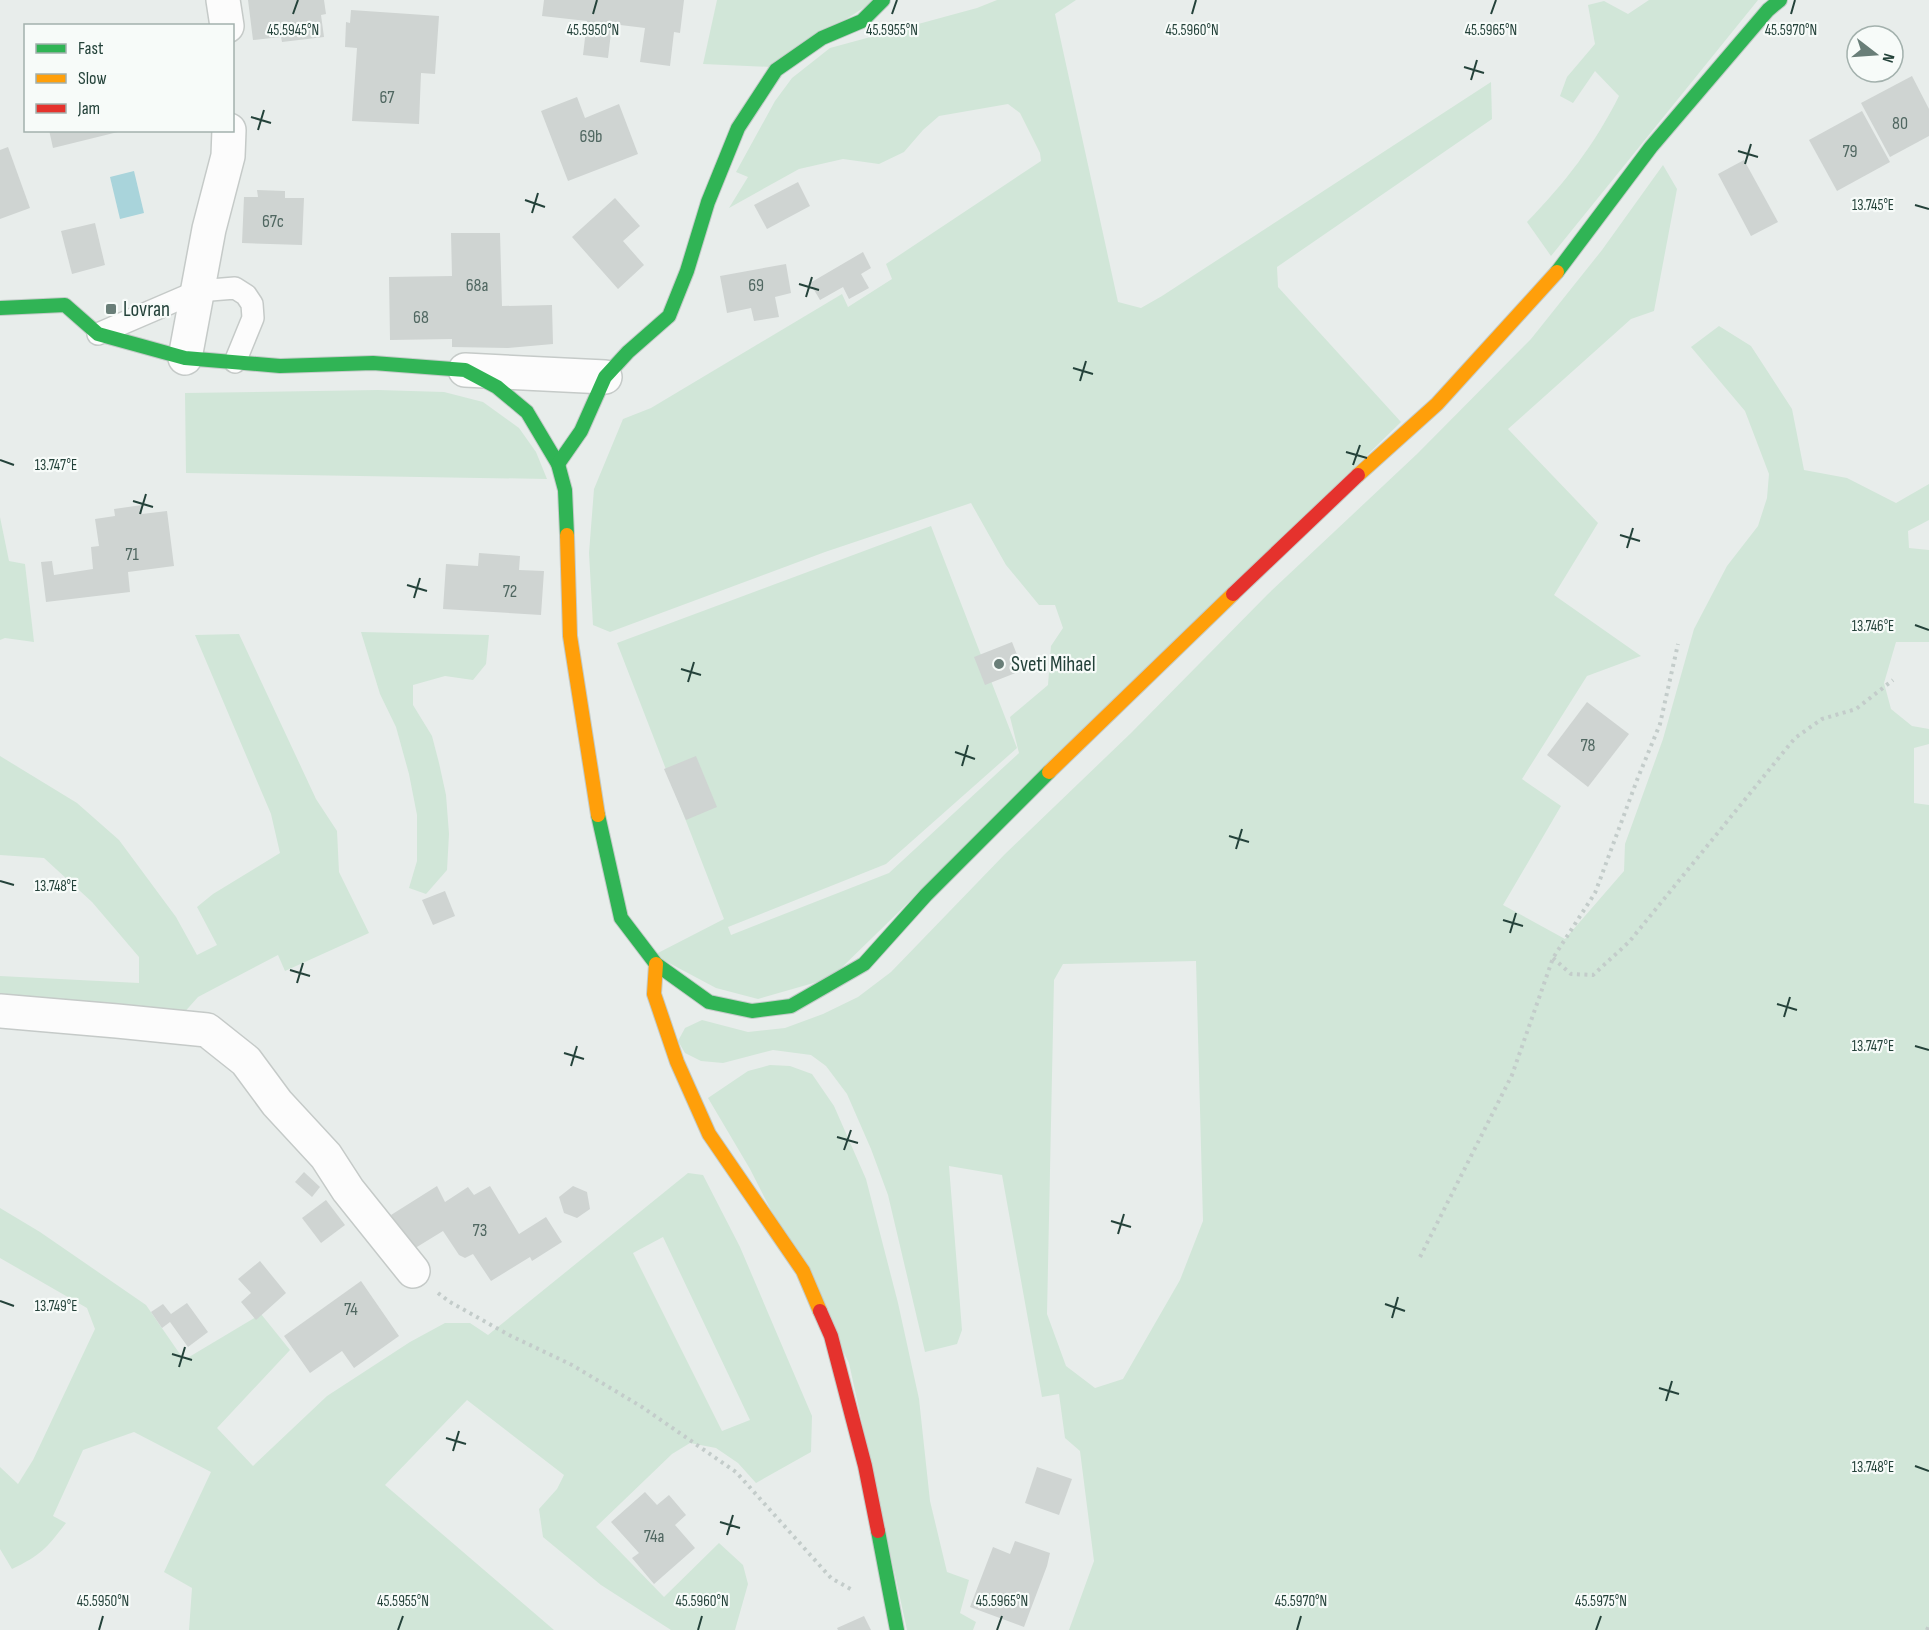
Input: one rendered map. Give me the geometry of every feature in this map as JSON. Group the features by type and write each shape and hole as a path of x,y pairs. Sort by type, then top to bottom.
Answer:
{"street":[{"path":"223,0 227,24"},
{"path":"558,464 581,431 605,377 628,352 669,316 687,271 708,202 738,128 776,70 822,38 862,21 883,0"},
{"path":"465,370 497,387 527,412 558,464 565,490 570,636 602,838 621,918 656,964 709,1002 752,1011 791,1006 864,964 926,895 1055,767 1316,514 1437,404 1559,270 1651,147 1768,10 1780,0"},
{"path":"185,358 209,229 228,156 229,132"},
{"path":"0,308 65,305 98,334 185,358 280,366 373,363 605,377"},
{"path":"656,964 654,994 677,1062 709,1134 803,1271 831,1336 865,1466 897,1630"},
{"path":"0,1011 207,1030 246,1061 277,1103 326,1156 348,1190 413,1271"}],"lane":[{"path":"98,334 198,291 235,288 246,295 252,304 253,318 235,362"}],"path":[{"path":"1420,1257 1512,1076 1552,958 1595,893 1660,724 1678,644"},
{"path":"1552,958 1571,974 1593,975 1629,942 1795,738 1822,719 1856,709 1893,680"},
{"path":"413,1271 450,1302 509,1335 572,1365 642,1407 736,1472 831,1578 865,1596 887,1585"},
{"path":"1928,1630 1929,1625"}],"green space":[{"path":"717,0 876,0 771,67 703,64"},
{"path":"997,0 1076,0 1055,14 1118,302 1141,308 1491,82 1492,119 1277,267 1278,287 1401,422 831,978 758,999 716,988 654,955 724,919 617,643 931,526 1017,748 886,864 728,927 731,935 889,873 1019,753 1010,717 1048,685 1051,646 1063,628 1055,605 1039,605 1006,565 971,503 825,552 610,632 593,625 589,553 594,489 623,419 651,408 842,294 848,307 892,279 886,264 1041,161 1040,153 1020,113 1008,104 939,116 904,152 879,164 843,159 799,169 729,208 748,177 736,172 775,101 792,78 830,48 977,8"},
{"path":"1649,0 1758,0 1551,256 1527,222 1578,162 1600,130 1619,96 1595,71 1573,103 1560,96 1567,77 1595,44 1588,5 1604,1 1628,14"},
{"path":"1663,165 1677,189 1654,311 1631,319 1508,429 1598,523 1554,595 1641,656 1587,676 1522,779 1561,806 1503,905 1565,939 1624,871 1625,844 1663,739 1694,629 1727,566 1758,526 1767,498 1769,474 1745,411 1691,347 1719,326 1751,346 1792,409 1804,470 1847,478 1896,503 1929,484 1929,520 1908,531 1909,548 1929,550 1929,642 1896,642 1884,683 1891,709 1912,726 1929,729 1929,744 1914,748 1914,803 1929,805 1929,1630 1069,1630 1094,1561 1080,1451 1065,1438 1059,1394 1042,1397 1002,1175 949,1166 962,1330 957,1344 925,1352 888,1195 847,1094 826,1066 811,1055 773,1050 723,1063 701,1061 685,1053 678,1041 685,1028 702,1020 748,1032 785,1028 823,1014 858,997 891,972 1005,854 1131,733 1268,594 1417,454 1531,339 1602,250","holes":["1196,961 1203,1221 1180,1280 1123,1379 1095,1388 1066,1366 1047,1314 1054,980 1063,964"]},
{"path":"378,390 444,392 483,402 519,428 536,452 547,479 186,473 185,393"},
{"path":"0,517 9,561 25,564 34,642 5,638 0,640"},
{"path":"361,632 489,635 486,664 473,680 445,676 413,685 413,705 432,736 439,763 446,795 449,834 447,870 426,894 409,888 417,861 417,815 396,727 380,694"},
{"path":"239,634 316,799 337,831 339,872 369,933 285,971 278,955 198,997 181,1016 0,1000 0,976 139,983 139,957 92,902 44,858 0,855 0,756 77,803 119,840 176,917 197,955 217,945 197,907 213,894 280,853 271,814 195,635"},
{"path":"770,1065 790,1066 812,1074 834,1106 866,1179 898,1303 919,1399 930,1501 947,1572 969,1580 960,1613 976,1622 973,1630 907,1630 849,1363 750,1169 708,1098 748,1071"},
{"path":"688,1173 703,1175 740,1247 812,1416 811,1452 756,1483 738,1463 716,1448 690,1443 672,1454 596,1527 664,1597 719,1543 743,1565 748,1584 735,1630 671,1630 601,1585 543,1537 539,1509 557,1489 564,1475 467,1400 385,1485 554,1630 189,1630 192,1588 164,1572 211,1472 134,1432 83,1450 53,1516 66,1523 42,1550 30,1560 12,1569 0,1549 0,1467 18,1484 33,1460 95,1329 87,1308 0,1258 0,1208 40,1232 146,1305 184,1360 261,1314 290,1350 217,1428 253,1466 327,1396 410,1342 445,1323 470,1323 488,1335","holes":["663,1237 750,1420 722,1431 633,1253"]}],"water":[{"path":"134,171 144,213 120,219 110,177"}],"building":[{"path":"248,0 324,0 326,14 321,15 324,37 282,42 281,37 253,40"},
{"path":"544,0 684,0 680,33 674,32 670,66 640,62 645,28 612,24 608,58 583,55 587,21 542,16"},
{"path":"351,10 439,16 435,74 421,73 419,124 352,121 357,48 345,47 346,22 350,23"},
{"path":"1912,76 1929,109 1929,136 1890,157 1861,103 1897,84 1905,84 1905,80"},
{"path":"577,97 585,118 619,104 638,154 568,181 541,111"},
{"path":"1862,111 1890,162 1837,191 1809,140"},
{"path":"49,132 118,132 53,148"},
{"path":"8,147 30,208 0,219 0,150"},
{"path":"1744,160 1778,222 1751,236 1718,174"},
{"path":"798,182 810,206 767,229 754,205"},
{"path":"257,190 285,191 285,198 304,198 302,245 242,243 244,197 258,197"},
{"path":"615,198 640,226 623,241 644,265 618,289 572,237"},
{"path":"95,223 105,265 72,274 61,231"},
{"path":"451,233 500,233 502,306 552,305 553,344 508,348 452,347 452,339 390,340 389,277 452,276"},
{"path":"863,252 871,268 861,274 869,288 849,299 843,287 820,300 810,283"},
{"path":"786,264 791,293 775,297 779,317 754,321 751,308 727,313 720,276"},
{"path":"142,505 142,514 167,511 174,566 128,572 130,592 46,602 41,562 52,561 54,575 93,569 91,547 99,546 95,519 115,516 114,509"},
{"path":"479,553 520,556 519,570 544,571 541,615 443,609 446,564 478,566"},
{"name":"Sveti Mihael","path":"1012,642 1023,670 985,685 974,657"},
{"path":"1587,702 1629,734 1588,787 1547,755"},
{"path":"696,756 717,807 686,820 664,769"},
{"path":"445,891 455,916 433,925 422,900"},
{"path":"304,1172 320,1187 312,1197 295,1182"},
{"path":"437,1186 445,1202 468,1187 474,1195 490,1186 519,1234 546,1217 562,1242 532,1261 530,1257 491,1281 473,1254 465,1258 459,1255 443,1231 412,1250 391,1215"},
{"path":"573,1186 587,1192 590,1209 577,1218 564,1213 559,1197"},
{"path":"326,1200 345,1225 321,1243 302,1218"},
{"path":"260,1261 286,1293 256,1320 241,1302 251,1293 238,1279"},
{"path":"361,1281 399,1336 354,1368 342,1351 310,1373 284,1336"},
{"path":"187,1303 208,1332 188,1347 170,1322 162,1328 151,1312 163,1304 171,1314"},
{"path":"1037,1467 1072,1479 1059,1515 1025,1503"},
{"path":"645,1492 657,1505 669,1495 686,1515 675,1525 695,1548 654,1584 632,1558 639,1553 611,1522"},
{"path":"1015,1541 1050,1553 1024,1627 970,1607 993,1547 1010,1554"},
{"path":"864,1616 871,1630 838,1630 837,1628"}],"traffic: fast":[{"path":"558,464 581,431 605,377 628,352 669,316 687,271 708,202 738,128 776,70 822,38 862,21 883,0"},
{"path":"1557,272 1651,147 1768,10 1780,0"},
{"path":"0,308 65,305 98,334 185,358 280,366 373,363 465,370 497,387 527,412 558,464 565,490 567,535"},
{"path":"598,815 621,918 656,964 709,1002 752,1011 791,1006 864,964 926,895 1049,772"},
{"path":"878,1531 897,1630"}],"traffic: slow":[{"path":"1358,475 1437,404 1557,272"},
{"path":"567,535 570,636 598,815"},
{"path":"1049,772 1233,594"},
{"path":"656,964 654,994 677,1062 709,1134 803,1271 820,1311"}],"traffic: jam":[{"path":"1233,594 1358,475"},
{"path":"820,1311 831,1336 865,1466 878,1531"}],"place":[{"name":"Lovran","path":"111,309"},
{"name":"Sveti Mihael","path":"999,664"}]}
